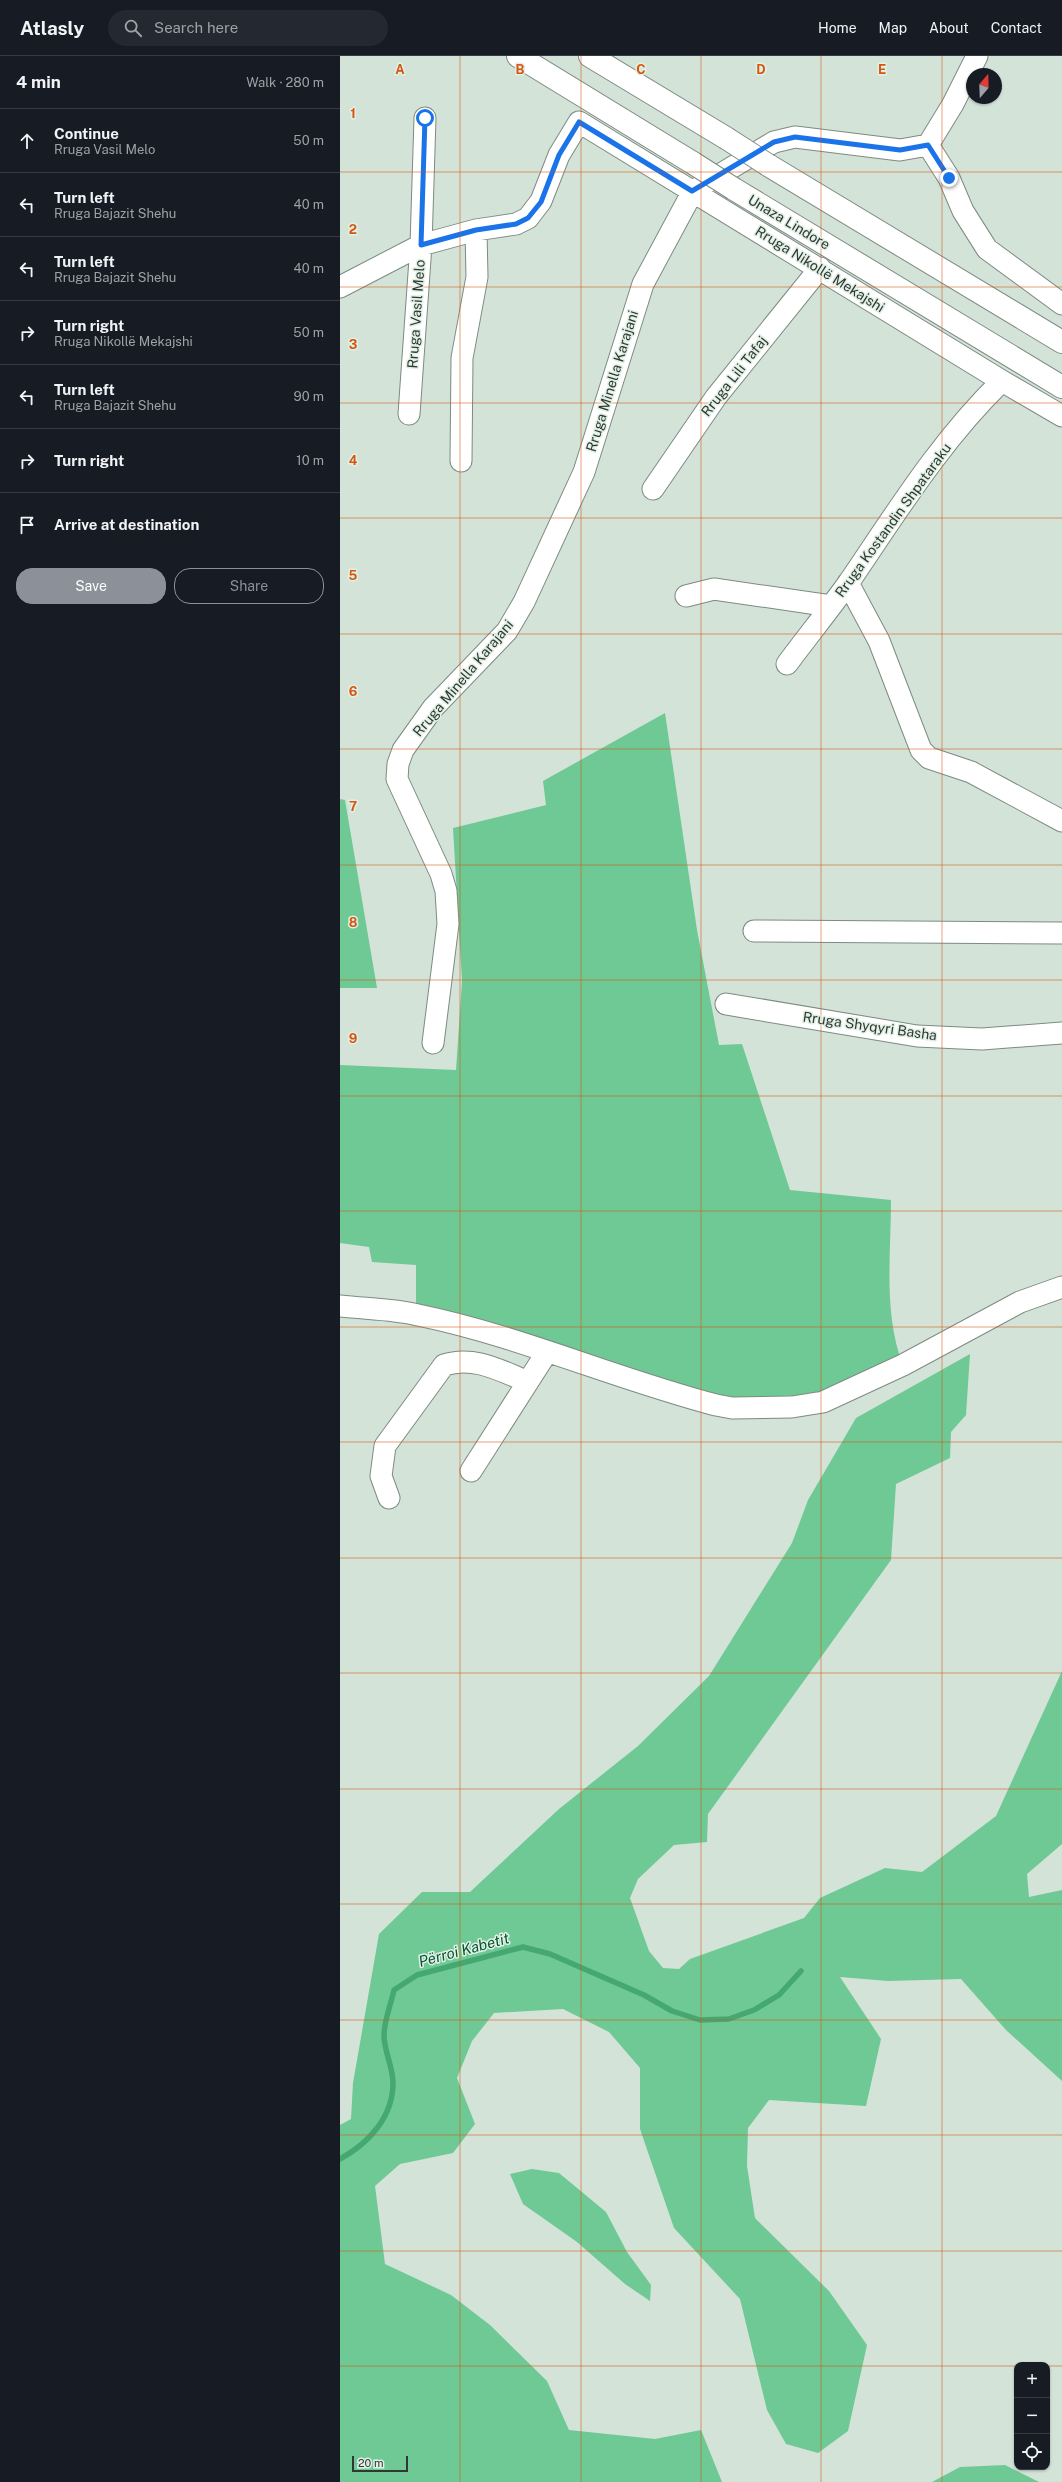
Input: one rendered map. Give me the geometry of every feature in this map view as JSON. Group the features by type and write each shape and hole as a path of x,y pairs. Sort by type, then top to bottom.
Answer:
{"highway":[{"name":"Unaza Lindore","path":"518,56 734,189 1062,387"},
{"path":"590,56 1062,342"}],"street":[{"path":"692,191 774,142 795,137 900,150 928,145 954,104 977,56"},
{"name":"Rruga Vasil Melo","path":"409,414 421,245 425,118"},
{"name":"Rruga Nikollë Mekajshi","path":"476,230 516,224 528,218 536,211 559,155 579,122 820,268 1002,381 1062,416"},
{"path":"928,145 949,178 963,211 987,249 1062,304"},
{"name":"Rruga Minella Karajani","path":"433,1043 448,924 446,890 441,874 397,779 398,764 403,750 434,708 507,631 524,602 584,472 643,284 692,191"},
{"path":"340,287 421,245 476,230 477,284 462,358 461,461"},
{"name":"Rruga Lili Tafaj","path":"653,489 716,397 820,268"},
{"name":"Rruga Kostandin Shpataraku","path":"787,664 848,583 908,493 980,402 1002,381"},
{"path":"848,583 879,641 921,750 929,758 971,772 1062,821"},
{"name":"Rruga Kostandin Shpataraku","path":"686,596 714,589 831,606"},
{"path":"754,931 1062,933"},
{"name":"Rruga Shyqyri Basha","path":"726,1004 917,1036 982,1039 1062,1033"},
{"path":"340,1306 422,1315 476,1329 716,1405 732,1408 807,1406 840,1396 902,1365 1020,1302 1062,1287"},
{"path":"471,1471 547,1352"},
{"path":"389,1498 381,1476 385,1446 444,1365 457,1361 478,1362 528,1382"}],"green space":[{"path":"665,713 697,930 719,1045 742,1044 790,1190 891,1200 890,1305 897,1345 903,1365 840,1396 732,1408 416,1314 416,1265 372,1262 369,1247 340,1243 340,1065 456,1070 462,981 453,828 546,805 543,781"},
{"path":"340,799 345,800 377,988 340,988"},
{"path":"970,1354 966,1415 951,1432 950,1458 896,1484 891,1560 708,1814 707,1842 674,1845 638,1879 630,1898 649,1951 663,1968 679,1969 690,1959 804,1918 820,1898 885,1868 922,1872 996,1816 1062,1671 1062,1844 1027,1874 1029,1897 1062,1890 1062,2081 1006,2030 961,1979 888,1981 840,1977 881,2039 866,2106 769,2100 748,2128 747,2166 755,2218 829,2291 867,2345 848,2431 818,2453 786,2444 767,2410 740,2299 674,2228 640,2129 640,2068 609,2032 563,2009 494,2013 472,2041 457,2078 475,2124 453,2153 400,2164 375,2186 385,2264 451,2295 490,2325 547,2381 569,2430 655,2439 701,2430 722,2482 340,2482 340,2125 351,2119 353,2083 379,1934 422,1892 470,1892 559,1809 638,1746 709,1676 792,1543 808,1500 856,1418"},
{"path":"532,2169 559,2173 606,2212 627,2252 651,2285 650,2301 625,2284 577,2242 523,2204 510,2174"},
{"path":"1005,2465 1039,2482 932,2482 960,2467"}],"waterway":[{"name":"Përroi Kabetit","path":"340,2159 351,2153 370,2137 384,2118 389,2107 392,2095 393,2077 384,2041 385,2024 394,1990 417,1975 523,1947 550,1954 644,1995 672,2011 700,2020 729,2019 754,2010 779,1995 801,1971"}],"route":[{"path":"425,118 421,245 476,230 516,224 528,218 536,211 541,202 559,155 579,122 692,191 774,142 795,137 900,150 928,145 949,178"}]}
